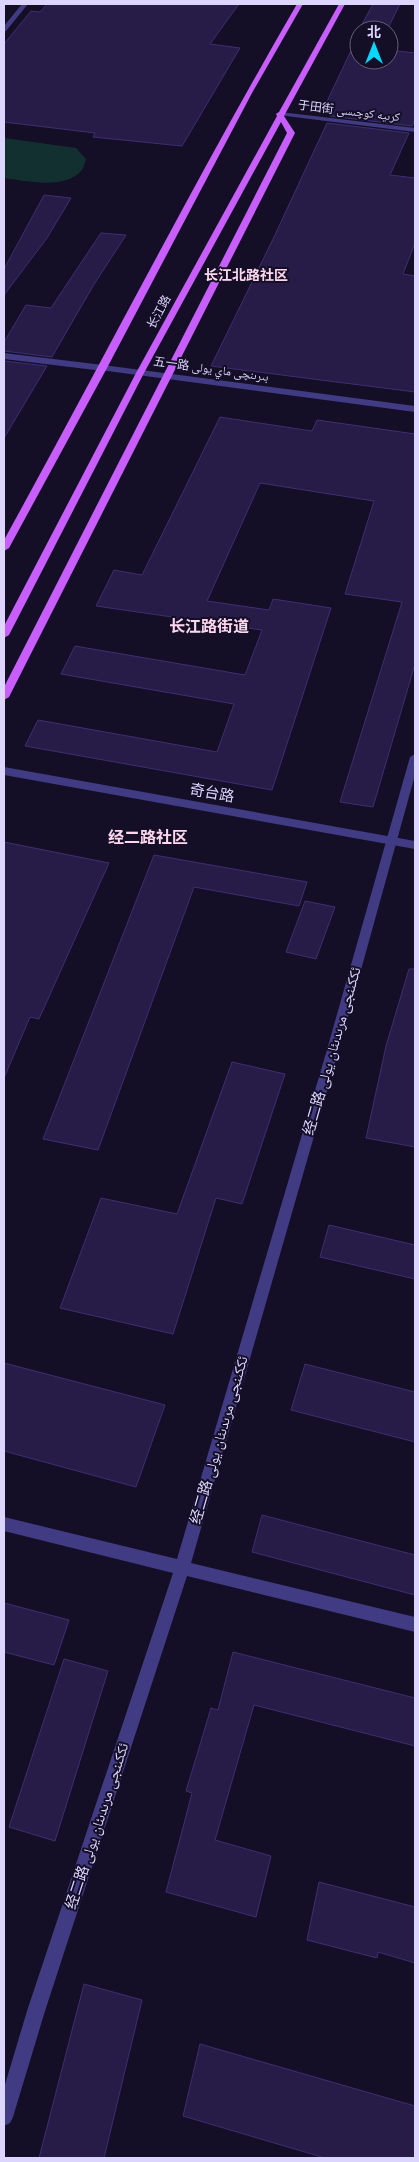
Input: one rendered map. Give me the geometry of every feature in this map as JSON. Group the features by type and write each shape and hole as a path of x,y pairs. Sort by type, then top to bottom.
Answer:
{"main road":[{"name":"长江路","path":"4,548 103,368 249,93 300,4"},
{"name":"长江路","path":"4,635 140,373 280,114 342,4"},
{"path":"4,697 291,133 280,114"}],"street":[{"path":"4,30 25,4"},
{"name":"于田街 كرىيە كوچىسى","path":"280,114 415,130"},
{"name":"五一路 بىرىنچى ماي يولى","path":"4,356 415,409"},
{"name":"经二路 ئككىنجى مرىدىئان يولى","path":"4,2117 39,2002 182,1567 332,1053 415,757"},
{"name":"奇台路","path":"4,771 415,845"},
{"path":"4,1524 415,1625"}],"green space":[{"path":"4,138 76,148 86,159 84,166 75,176 56,182 45,183 4,178"}],"building":[{"path":"47,4 239,4 210,44 240,48 182,146 93,137 95,133 4,122 4,44 31,11 40,12"},
{"path":"373,4 400,4 392,20 364,20"},
{"path":"399,51 415,53 415,119 412,126 330,116 331,113 322,112 349,55 349,70 399,70"},
{"path":"327,123 409,133 390,175 415,178 415,243 403,274 415,276 415,392 211,366"},
{"path":"44,195 71,198 47,238 4,295 4,269"},
{"path":"101,233 126,235 93,286 52,357 4,351 4,342 26,305 51,308"},
{"path":"4,361 47,366 4,438"},
{"path":"220,417 312,431 317,420 415,434 415,664 373,807 340,802 402,602 345,594 374,501 260,483 207,601 269,610 273,599 331,608 272,790 25,746 38,720 217,752 234,704 61,674 75,646 245,675 262,630 96,606 114,570 142,575"},
{"path":"4,842 109,863 39,1019 30,1017 4,1078"},
{"path":"154,855 307,882 299,906 194,887 98,1150 43,1139"},
{"path":"305,901 335,907 316,959 286,952"},
{"path":"409,969 415,969 415,1147 366,1138 386,1046"},
{"path":"232,1062 285,1074 242,1204 216,1198 173,1334 60,1308 101,1198 177,1214"},
{"path":"329,1225 415,1245 415,1279 320,1257"},
{"path":"4,1363 165,1405 136,1487 4,1451"},
{"path":"305,1364 415,1392 415,1442 291,1410"},
{"path":"262,1515 415,1555 415,1595 252,1552"},
{"path":"4,1603 69,1620 54,1665 4,1652"},
{"path":"233,1652 415,1698 415,1746 254,1705 215,1840 271,1856 256,1917 166,1892 192,1793 186,1791 211,1708 218,1710"},
{"path":"64,1659 108,1671 55,1841 9,1827"},
{"path":"319,1882 415,1907 415,1963 378,1952 377,1958 307,1940"},
{"path":"84,1984 142,2000 104,2158 39,2158"},
{"path":"200,2044 415,2106 415,2158 325,2158 183,2116"}],"district":[{"name":"长江北路社区","path":"246,275"},
{"name":"长江路街道","path":"209,626"},
{"name":"经二路社区","path":"148,837"}]}
